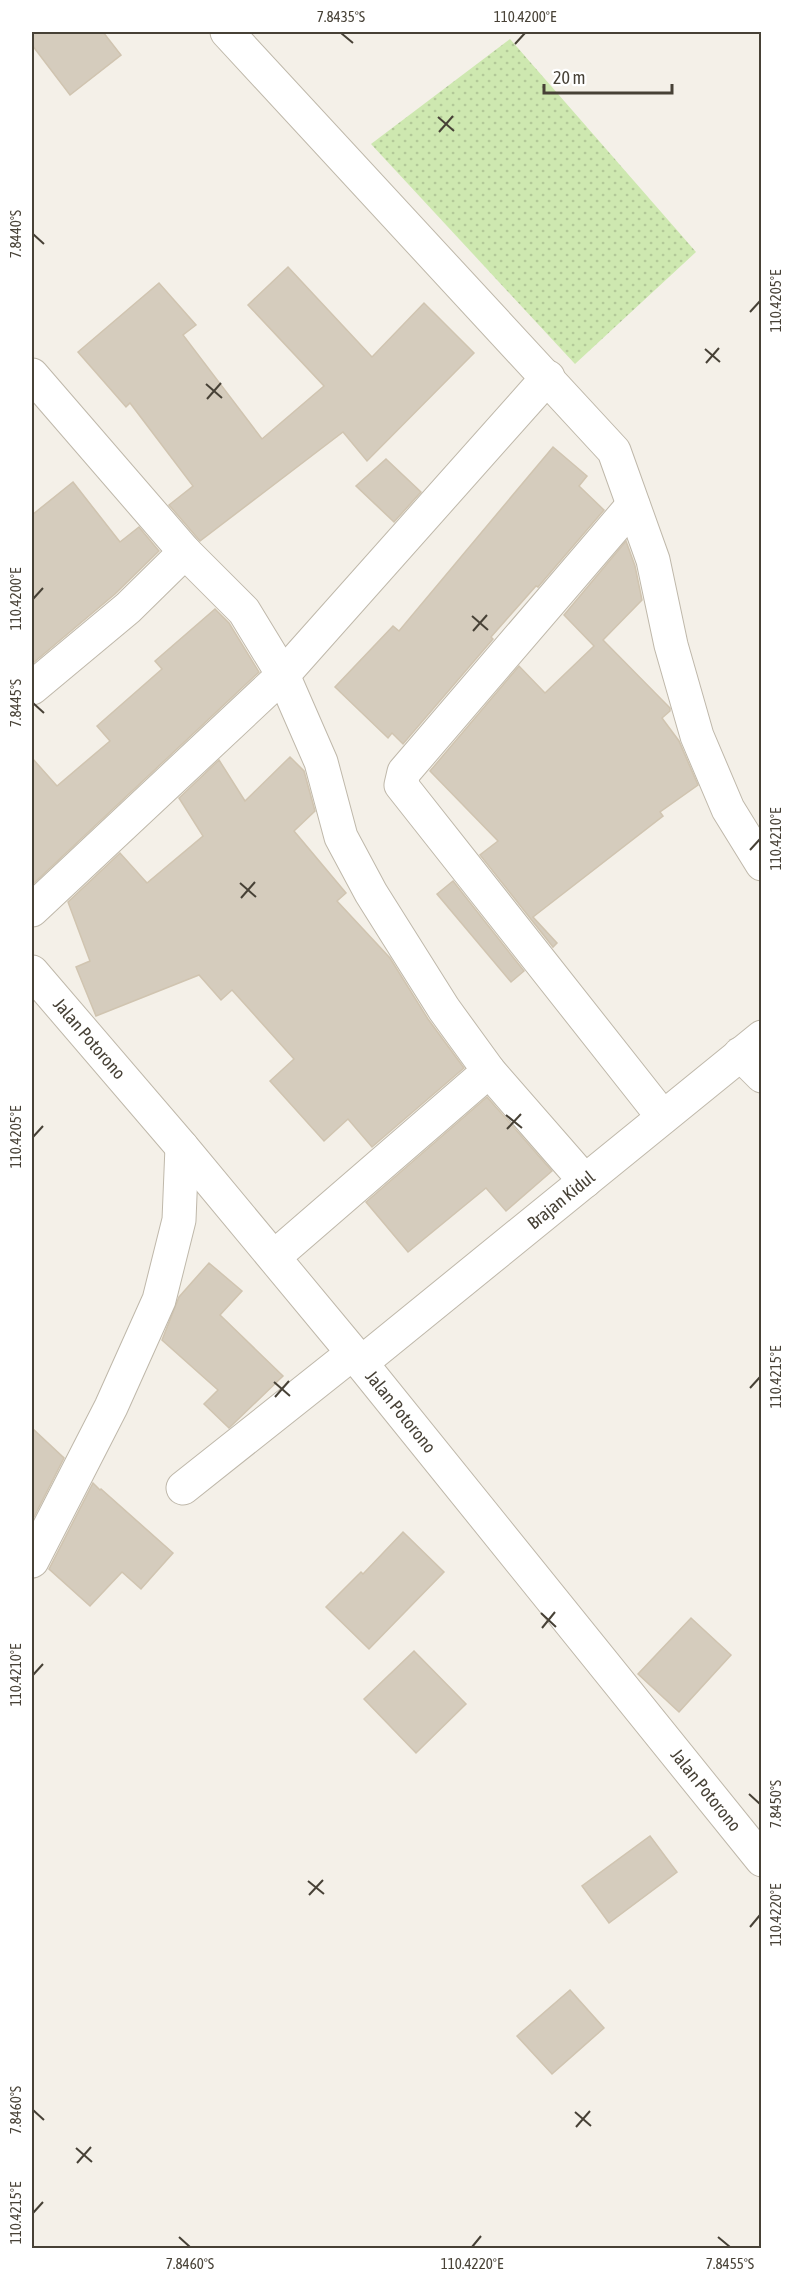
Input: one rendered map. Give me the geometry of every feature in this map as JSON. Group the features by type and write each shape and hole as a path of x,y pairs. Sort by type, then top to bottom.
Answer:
{"street":[{"path":"227,32 614,451 653,560 671,645 697,735 729,810 762,864"},
{"path":"32,375 185,552 244,611 283,675 321,762 341,837 371,893 444,1009 489,1071 585,1181"},
{"path":"32,910 283,675 548,377"},
{"path":"633,505 404,772 401,785 663,1117"},
{"path":"32,688 128,608 185,552"},
{"name":"Jalan Potorono","path":"32,972 274,1257 762,1860"},
{"name":"Brajan Kidul","path":"183,1488 357,1358 585,1181 663,1117 754,1056"},
{"path":"274,1257 489,1071"},
{"path":"32,1561 40,1526 111,1407 159,1300 179,1220 182,1147"}],"green space":[{"path":"510,39 696,252 575,364 371,144"}],"building":[{"path":"32,32 103,32 121,55 70,95 32,45"},
{"path":"288,267 372,357 424,303 474,353 367,461 343,432 200,541 169,505 193,486 130,403 126,407 78,352 159,283 196,325 183,335 262,439 324,386 248,305"},
{"path":"553,447 587,476 579,486 604,510 538,587 536,586 491,637 493,639 403,744 392,733 388,738 335,687 393,626 399,631"},
{"path":"386,459 421,492 394,522 356,486"},
{"path":"73,482 120,542 139,527 159,551 115,594 32,664 32,515"},
{"path":"626,541 635,566 642,600 603,640 670,708 670,711 662,718 679,741 698,785 660,812 663,816 533,917 557,943 553,947 480,855 498,841 430,771 519,666 545,693 594,646 564,615"},
{"path":"215,609 229,623 259,672 32,885 32,758 57,786 110,741 97,726 162,669 155,661"},
{"path":"290,757 304,771 315,811 294,831 346,893 337,901 390,958 428,1019 464,1068 372,1147 348,1119 324,1141 270,1081 294,1059 232,990 221,1000 199,975 96,1016 76,967 90,961 68,902 120,853 147,883 203,836 179,798 219,760 245,801"},
{"path":"453,881 524,971 511,982 437,894"},
{"path":"487,1097 552,1171 506,1211 486,1188 408,1252 366,1202"},
{"path":"209,1263 242,1291 220,1315 283,1376 229,1428 204,1404 218,1390 162,1340 179,1297"},
{"path":"32,1428 64,1458 32,1521"},
{"path":"93,1483 173,1553 141,1589 122,1572 90,1606 49,1569"},
{"path":"403,1532 444,1572 369,1649 326,1607 361,1572 363,1574"},
{"path":"691,1618 731,1655 679,1712 638,1674"},
{"path":"414,1651 466,1704 416,1753 364,1699"},
{"path":"650,1836 677,1872 609,1923 582,1886"},
{"path":"570,1990 604,2028 552,2074 517,2036"}]}
